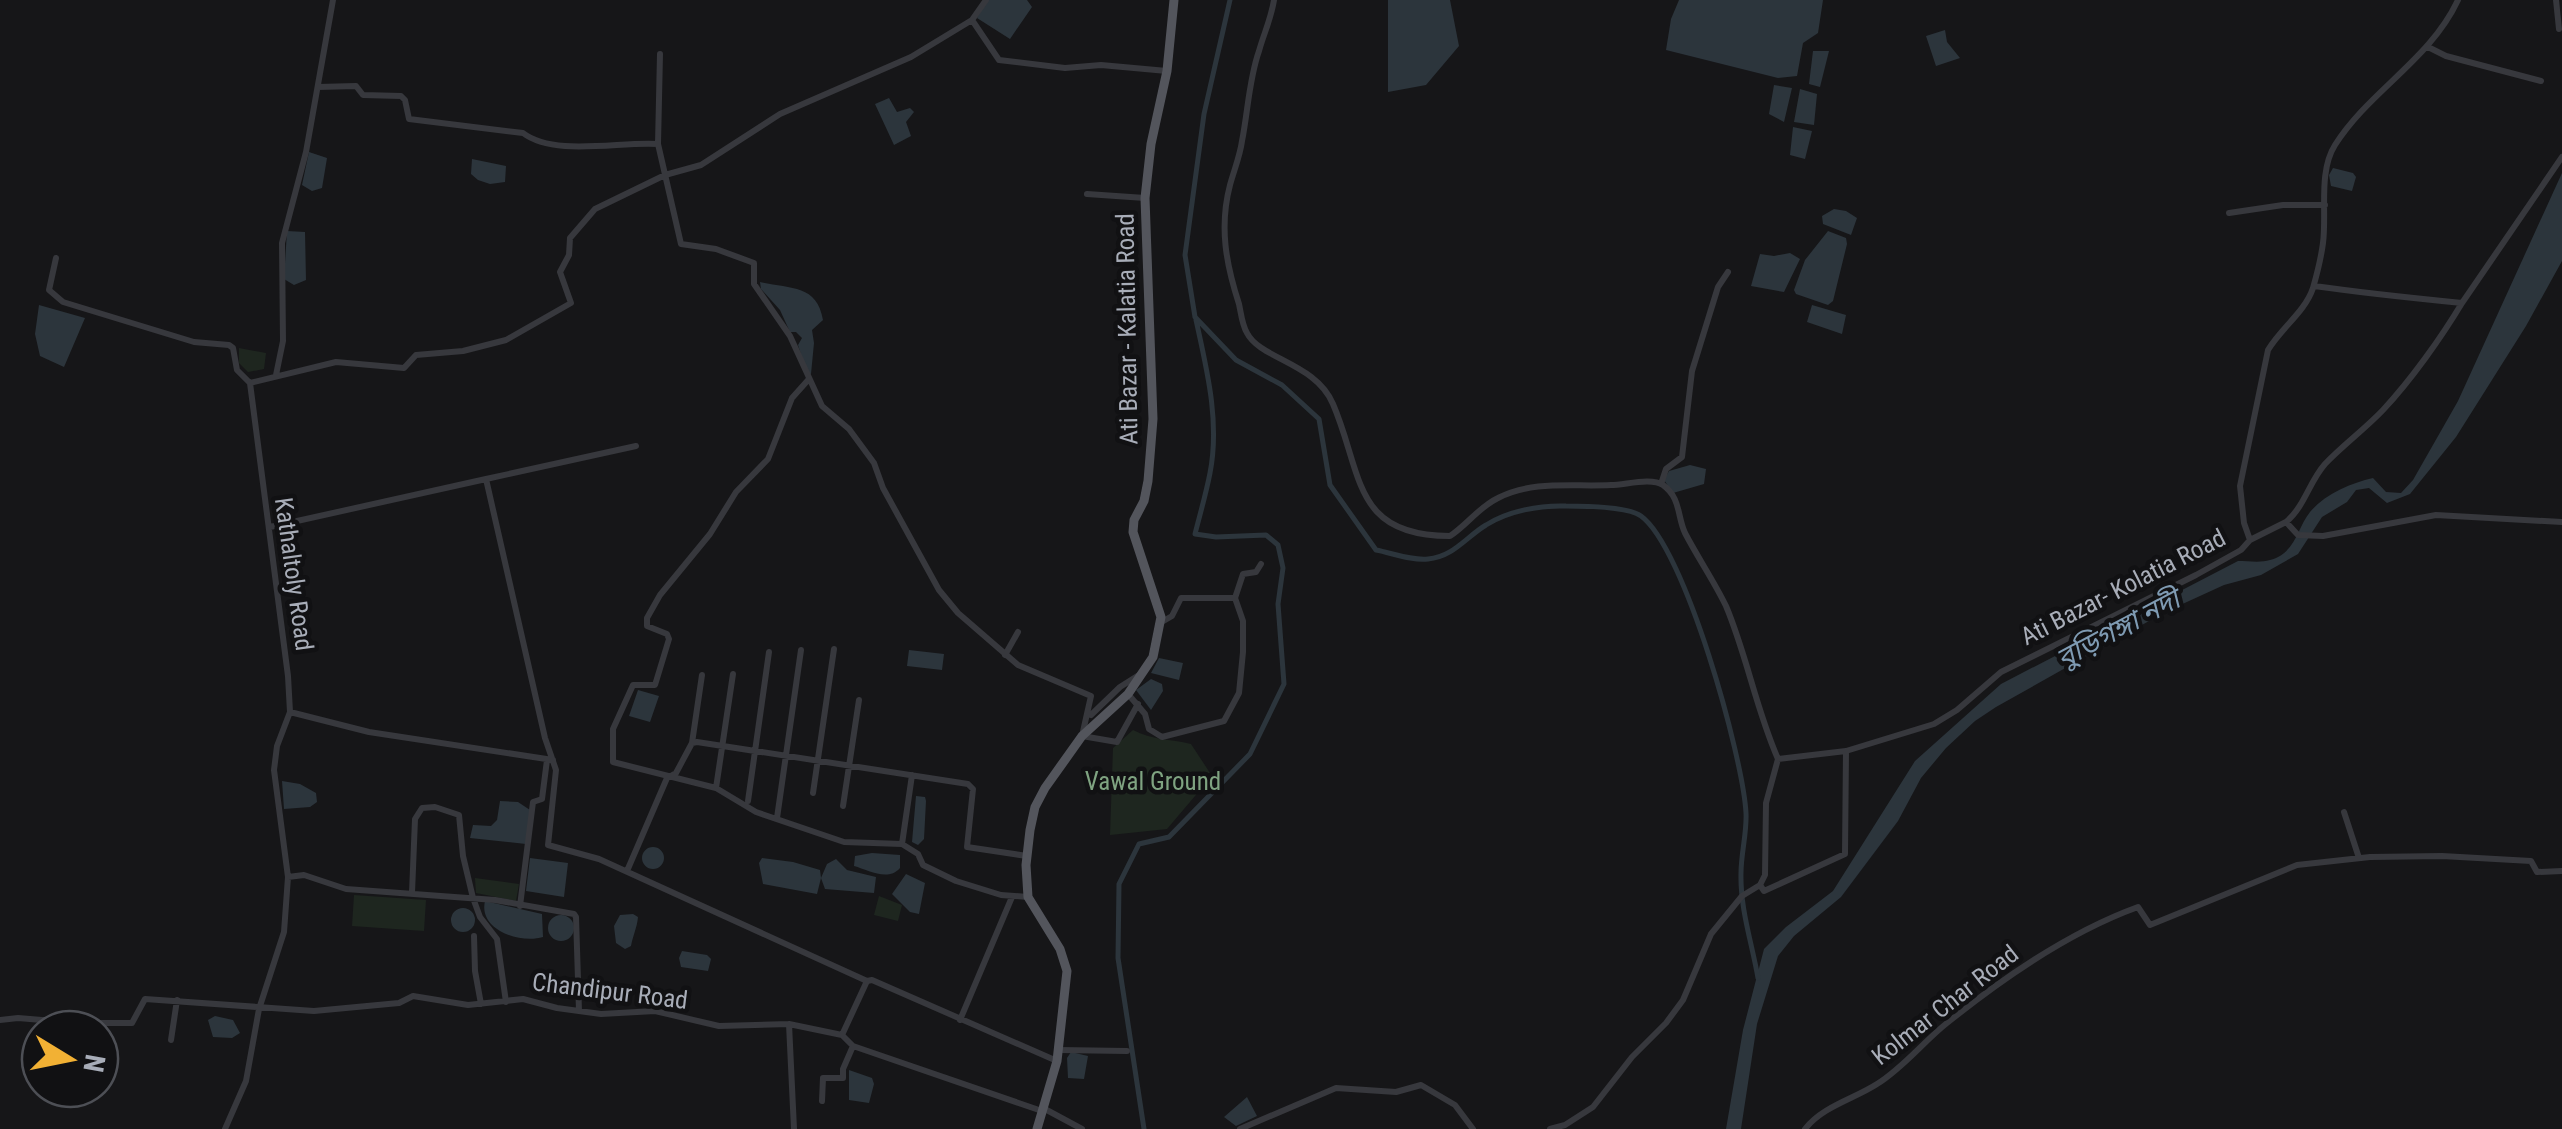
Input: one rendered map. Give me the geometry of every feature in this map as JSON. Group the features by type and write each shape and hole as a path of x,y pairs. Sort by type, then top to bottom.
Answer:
{"main road":[{"name":"Ati Bazar - Kalatia Road","path":"1160,623 1158,601 1133,532 1148,480 1153,419 1145,198 1174,0"},
{"path":"1036,1129 1058,1055 1067,971 1060,949 1028,897 1027,856 1035,807 1101,710 1144,672 1153,657 1160,623"}],"street":[{"path":"276,375 284,342 282,243 300,176 333,0"},
{"path":"56,258 48,290 63,302 194,342 229,345 237,370 250,383 336,362 404,368 416,355 462,351 506,340 567,307 572,300 560,272 569,255 570,238 594,209 664,175 701,165 780,114 912,57 972,20 986,0"},
{"path":"1274,0 1270,24 1258,52 1225,217 1226,266 1247,335 1311,376 1328,393 1343,428 1357,483 1376,514 1388,523 1450,536 1494,499 1508,494 1568,482 1661,484 1677,502 1683,529 1725,606 1761,720 1778,758 1766,803 1765,876 1710,934 1683,1000 1666,1023 1632,1056 1594,1106 1550,1129"},
{"path":"2250,540 2240,486 2268,350 2307,302 2314,286 2323,245 2332,149 2350,124 2428,47 2458,0"},
{"path":"2556,0 2559,29"},
{"path":"972,20 999,60 1065,68 1102,65 1166,72"},
{"path":"2428,47 2446,56 2541,82"},
{"path":"660,54 658,144 681,244 751,260 754,284 790,336 822,406 849,429 869,454 883,488 939,590 958,612 1018,665 1091,696 1082,736 1114,742 1138,704"},
{"path":"318,87 356,86 363,94 401,96 409,119 592,146 658,144"},
{"path":"2562,157 2436,344 2383,410 2322,467 2296,514 2286,522 2298,535 2323,536 2436,516 2562,522"},
{"path":"1088,194 1145,198"},
{"path":"2229,213 2283,205 2325,205"},
{"path":"1661,484 1666,469 1682,458 1692,371 1708,316 1728,272"},
{"path":"2314,286 2462,303"},
{"path":"809,380 792,398 768,458 736,492 710,534 660,595 648,618 647,626 667,634 669,639 655,685 633,685 614,729 612,762 716,788 756,812 844,842 902,844 918,854 923,865 956,882 1028,897"},
{"name":"Kathaltoly Road","path":"225,1129 246,1081 258,1009 284,932 288,877 274,770 277,746 290,712 250,383"},
{"path":"270,527 636,446"},
{"path":"486,479 550,760 556,770 548,845 587,855 866,981 872,980 960,1020 1058,1055 1127,1051"},
{"name":"Ati Bazar- Kolatia Road","path":"1778,758 1846,750 1934,724 2001,672 2196,575 2286,522"},
{"path":"1122,693 1138,704 1149,729 1162,738 1224,722 1239,693 1243,652 1236,598 1244,574 1256,572 1262,564"},
{"path":"1160,623 1172,616 1181,598 1236,598"},
{"path":"1004,655 1018,632"},
{"path":"777,818 802,650"},
{"path":"813,793 834,650"},
{"path":"748,800 770,652"},
{"path":"716,788 733,674"},
{"path":"626,872 670,776 676,773 692,743 702,675"},
{"path":"843,806 859,700"},
{"path":"1087,720 1101,710"},
{"path":"290,712 369,732 550,760"},
{"path":"692,743 972,786 967,847 1027,856"},
{"path":"1757,887 1764,891 1845,854 1846,750"},
{"path":"520,906 533,802 542,799 550,760"},
{"path":"902,844 912,775"},
{"path":"412,893 415,818 422,808 435,807 460,814 473,898 480,918 497,939 506,1002"},
{"path":"2344,812 2359,858"},
{"name":"Kolmar Char Road","path":"1806,1129 1844,1100 1876,1085 1945,1024 2013,974 2116,915 2138,907 2150,925 2297,865 2359,858 2501,858 2530,862 2538,872 2562,871"},
{"path":"288,877 304,875 346,890 473,898 552,909 576,917 579,1012"},
{"path":"960,1020 1012,896"},
{"path":"474,936 475,971 482,1004"},
{"path":"866,981 842,1035 852,1046 1042,1109 1082,1129"},
{"name":"Chandipur Road","path":"177,1000 314,1012 399,1003 413,996 468,1005 538,1002 579,1012 656,1011 719,1026 788,1024 842,1035"},
{"path":"0,1020 132,1023 144,999 177,1000 171,1040"},
{"path":"788,1024 794,1129"},
{"path":"822,1101 822,1078 843,1078 852,1046"},
{"path":"1240,1129 1336,1088 1396,1092 1422,1085 1456,1104 1473,1129"}],"green space":[{"path":"239,348 266,353 264,369 248,372 239,363"},
{"name":"Vawal Ground","path":"1133,730 1191,744 1212,776 1167,829 1110,835 1113,748"},
{"path":"475,878 519,884 516,901 476,893"},
{"path":"354,895 426,900 424,931 352,926"},
{"path":"879,896 902,905 898,921 874,915"}],"water":[{"path":"987,0 1027,0 1032,7 1010,39 977,18"},
{"path":"1388,0 1450,0 1459,46 1426,85 1388,92"},
{"path":"1679,0 1823,0 1818,33 1803,43 1797,76 1778,78 1666,50"},
{"path":"1945,30 1947,42 1960,58 1936,66 1926,36"},
{"path":"1813,51 1829,51 1820,87 1809,84"},
{"path":"1774,85 1792,88 1784,122 1769,114"},
{"path":"1800,89 1817,94 1814,125 1794,122"},
{"path":"889,98 897,112 910,108 914,112 906,122 911,136 894,145 875,104"},
{"path":"1793,127 1812,131 1805,159 1790,155"},
{"path":"309,152 327,158 322,188 312,191 302,185"},
{"path":"472,159 506,166 505,182 490,184 478,180 471,174"},
{"path":"2333,168 2353,173 2356,177 2352,191 2331,186 2329,175"},
{"name":"বুড়িগঙ্গা নদী","path":"2562,173 2562,261 2456,437 2410,494 2387,503 2369,488 2356,490 2347,502 2322,517 2298,554 2261,575 2224,585 2165,612 1975,721 1921,778 1898,821 1841,897 1794,936 1778,956 1757,1024 1741,1129 1726,1129 1743,1030 1764,949 1833,891 1915,761 2001,684 2238,561 2279,557 2291,546 2310,512 2339,490 2373,478 2386,492 2401,493 2413,480 2458,401"},
{"path":"1834,209 1857,218 1851,235 1823,224 1822,216"},
{"path":"287,231 305,232 306,280 294,285 284,279"},
{"path":"1828,231 1846,238 1847,244 1833,301 1828,305 1794,290 1805,260"},
{"path":"1790,253 1800,259 1784,292 1751,286 1760,254"},
{"path":"760,282 800,290 820,308 823,320 812,330 811,374 807,373 798,345 802,338 790,332"},
{"path":"39,305 85,318 64,367 40,356 35,334"},
{"path":"1812,305 1846,315 1842,334 1807,322"},
{"path":"1690,465 1706,469 1704,484 1673,493 1664,480 1669,471"},
{"path":"909,650 944,654 942,670 907,666"},
{"path":"1159,658 1183,663 1179,680 1151,673"},
{"path":"1151,679 1162,684 1163,691 1151,710 1136,690"},
{"path":"638,690 659,696 650,722 629,716"},
{"path":"282,781 300,784 316,793 317,802 310,807 284,809"},
{"path":"916,796 925,797 926,801 924,839 918,845 912,842"},
{"path":"500,801 518,802 530,810 526,844 470,838 473,825 491,826 497,820"},
{"path":"653,847 661,850 661,866 653,869 645,866 642,858 645,850"},
{"path":"900,855 900,868 884,875 854,866 855,856"},
{"path":"530,858 568,863 564,897 526,891"},
{"path":"762,858 820,870 817,894 763,884 759,863"},
{"path":"836,859 847,870 876,877 874,893 825,889 821,878 827,864"},
{"path":"906,874 925,883 919,914 910,912 892,894"},
{"path":"485,901 542,914 543,937 503,933 488,920"},
{"path":"463,908 472,911 472,929 463,932 454,929 451,920 454,911"},
{"path":"561,915 570,919 574,928 570,937 561,941 552,937 548,928 552,919"},
{"path":"620,915 638,917 637,925 631,946 625,949 616,943 614,926"},
{"path":"682,951 707,955 711,959 708,971 681,967"},
{"path":"215,1016 233,1020 240,1033 232,1038 213,1037 208,1020"},
{"path":"1071,1052 1088,1056 1084,1079 1068,1078 1067,1058"},
{"path":"849,1070 872,1078 869,1103 849,1100"},
{"path":"1247,1097 1257,1116 1236,1126 1224,1117"}],"waterway":[{"path":"1230,0 1204,114 1185,255 1195,317 1236,360 1282,385 1319,419 1330,485 1376,550 1415,559 1437,557 1452,551 1486,525 1524,510 1605,507 1641,516 1676,568 1693,609 1735,747 1746,813 1742,900 1758,978"},
{"path":"1144,1129 1118,958 1119,884 1139,844 1169,837 1250,754 1284,684 1278,604 1283,568 1278,545 1266,535 1195,534 1210,473 1214,435 1211,396 1196,320"}]}
